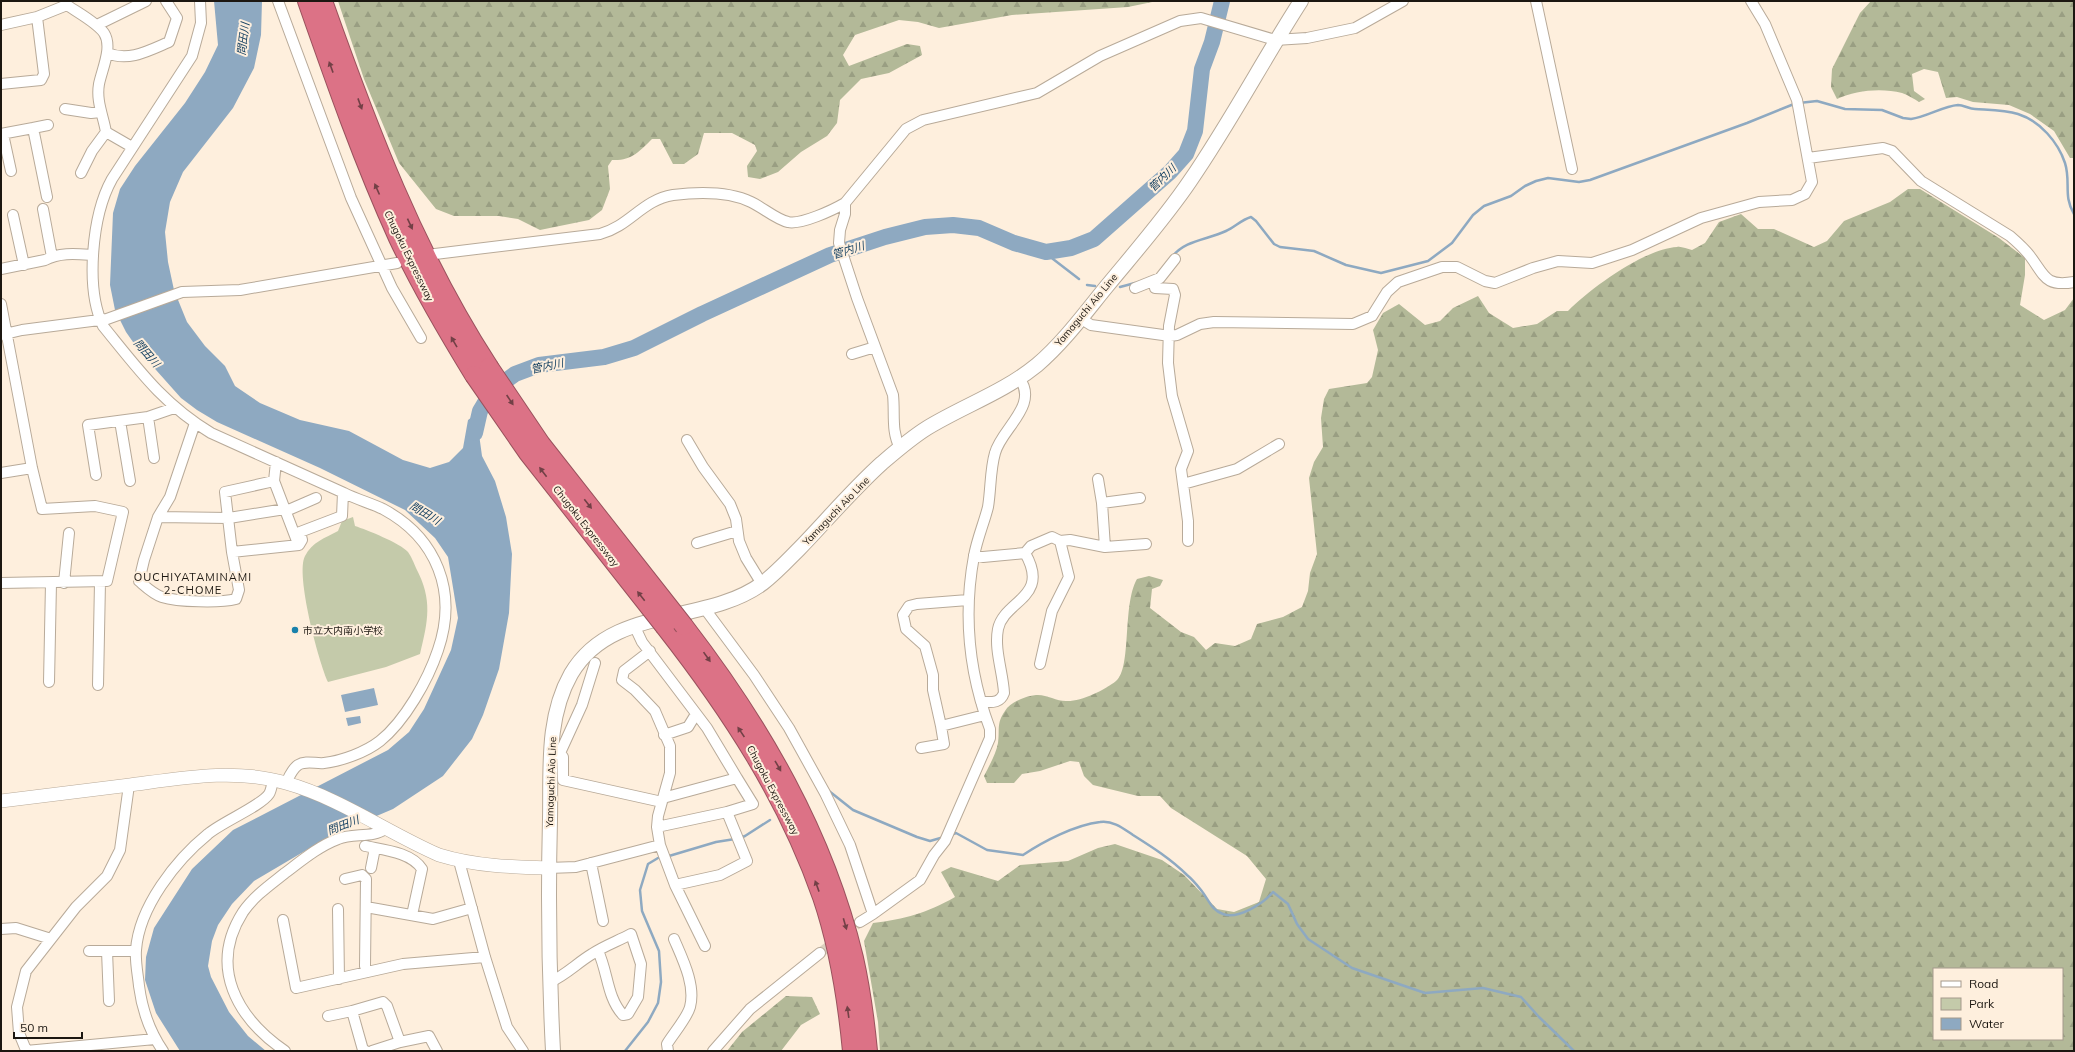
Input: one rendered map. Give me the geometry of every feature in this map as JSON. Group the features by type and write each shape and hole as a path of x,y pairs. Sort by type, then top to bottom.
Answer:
{"highway":[{"name":"Chugoku Expressway","path":"307,1 353,129 399,239 436,312 684,626 725,682 760,735 787,782 820,849 836,894 854,959 863,1007 868,1051"},
{"name":"Chugoku Expressway","path":"323,1 367,122 406,216 482,371 528,452 715,693 747,740 774,788 806,857 822,899 839,963 848,1011 852,1051"}],"main road":[{"name":"Yamaguchi Aio Line","path":"552,1051 548,868 556,754 556,709 562,691 574,670 586,654 602,640 634,625 704,609 727,602 762,584 796,552 880,465 900,448 926,429 1019,378 1039,363 1080,318 1189,182 1301,1"}],"street":[{"path":"96,25 146,1"},
{"path":"106,53 117,57 134,56 169,42 177,18 166,1"},
{"path":"164,1051 155,1039 145,1014 140,994 135,951 138,936 147,911 174,867 208,833 225,821 263,801 269,794 284,783 297,766 303,763 324,764 344,759 377,743 388,735 401,720 427,676 434,663 445,632 446,602 444,589 439,571 423,541 396,518 383,510 211,433 195,423 174,408 154,388 102,326 103,320 96,306 93,255 98,211 104,193 132,147 192,56 201,23 200,1"},
{"path":"278,1 351,198 392,288 421,338"},
{"path":"435,254 600,234 622,225 648,203 660,198 674,195 697,193 737,197 750,201 789,223 813,217 845,203 906,129 923,120 1038,93 1100,56 1168,26 1194,18 1201,18 1276,40 1307,38 1355,28 1403,1"},
{"path":"1536,1 1572,169"},
{"path":"1080,318 1091,325 1170,336 1177,336 1200,324 1214,322 1354,324 1372,316 1387,292 1398,282 1442,267 1457,267 1485,281 1495,283 1534,268 1558,261 1592,263 1632,250 1701,218 1759,202 1792,200 1805,194 1812,182 1797,103 1765,24 1751,1"},
{"path":"1,25 37,17 67,3 96,25 107,40 106,53 99,84 98,99 106,132 132,147"},
{"path":"1,84 41,80 44,74 37,17"},
{"path":"65,109 90,113 101,112"},
{"path":"11,171 2,134 48,125"},
{"path":"33,128 47,197"},
{"path":"81,173 92,151 106,132"},
{"path":"1808,158 1882,148 1892,151 1921,181 2014,240 2031,257 2046,279 2056,283 2074,282"},
{"path":"845,203 845,214 840,230 839,243 847,262 857,298 893,396 895,411 893,429 900,448"},
{"path":"43,209 52,257"},
{"path":"13,215 24,265"},
{"path":"1,270 74,253 93,255"},
{"path":"1135,288 1154,282 1160,278 1175,259"},
{"path":"3,335 22,330 103,320 182,292 240,290 382,267 397,263"},
{"path":"1154,282 1155,288 1173,290 1175,295 1169,326 1170,336 1168,363 1172,396 1188,451 1181,469 1188,521 1188,541"},
{"path":"1,304 3,335 25,423 32,468 42,509 95,506 123,512 108,581 1,583"},
{"path":"852,354 875,347"},
{"path":"860,922 920,880 934,855 945,841 990,738 990,729 981,702 973,669 969,638 968,600 974,555 988,507 993,460 996,447 1017,419 1023,407 1026,394 1023,383 1019,378"},
{"path":"96,475 88,426 148,417 174,408"},
{"path":"148,417 154,458"},
{"path":"120,421 130,481"},
{"path":"195,423 170,497 158,517 144,560 140,580 147,588 162,597 215,603 236,599 239,590 232,552 226,492 274,481"},
{"path":"687,440 703,468 730,504 736,519 737,531 746,558 762,584"},
{"path":"1183,484 1237,469 1279,444"},
{"path":"276,462 274,481 297,541"},
{"path":"1,473 32,468"},
{"path":"1098,479 1102,503 1105,547"},
{"path":"232,552 299,545 302,540 300,532 342,516 343,493"},
{"path":"158,517 229,518 285,510 316,498"},
{"path":"1102,503 1140,498"},
{"path":"697,543 737,531"},
{"path":"64,583 69,533"},
{"path":"974,555 983,557 1025,553 1031,546 1052,537 1060,541 1070,540 1105,547 1146,544"},
{"path":"1040,664 1052,611 1069,577 1060,541"},
{"path":"981,702 997,702 1002,698 1004,693 996,640 998,627 1002,620 1027,594 1031,585 1031,564 1025,553"},
{"path":"98,685 100,582"},
{"path":"49,682 54,666 51,583"},
{"path":"921,748 944,744 933,690 934,675 925,646 906,630 903,615 909,606 917,604 968,600"},
{"path":"704,609 758,681 789,728 825,793 850,845 873,914"},
{"path":"634,625 650,651 707,728 752,804 727,812 657,827"},
{"path":"650,651 624,671 622,680 635,690 654,711 670,746 670,773 662,800 657,827 660,845 674,885 705,946"},
{"path":"595,663 582,705 556,754 563,758 563,780 662,800 737,778"},
{"path":"664,735 688,728 696,714"},
{"path":"941,726 985,715"},
{"path":"1,801 187,777 224,775 284,783 329,800 380,827 439,855 459,861 486,865 548,868 576,867 660,845"},
{"path":"129,785 120,850 107,876 76,907 26,971 17,1007 19,1033 26,1051 122,1046 155,1039"},
{"path":"674,885 720,874 747,861 727,812"},
{"path":"286,1051 256,1027 237,1001 230,979 228,965 230,940 244,912 259,894 302,860 338,839 356,835 380,833 380,827"},
{"path":"370,868 370,847 395,852 418,862 422,869 412,915"},
{"path":"459,861 485,957 507,1027 523,1051"},
{"path":"591,863 602,920"},
{"path":"345,879 362,875 366,879 365,966 367,972"},
{"path":"366,907 433,919 472,908"},
{"path":"338,909 339,979"},
{"path":"283,920 296,988 403,964 485,957"},
{"path":"1,929 16,928 51,939"},
{"path":"550,982 559,978 598,951 630,934 641,964 638,998 628,1014 623,1015 615,1006 606,970 598,951"},
{"path":"668,1051 667,1044 690,1008 691,989 687,973 674,939"},
{"path":"89,951 135,951"},
{"path":"107,951 109,1002"},
{"path":"713,1051 750,1009 820,953"},
{"path":"328,1016 383,1002 387,1006 400,1042"},
{"path":"352,1011 363,1050 366,1051"},
{"path":"372,1051 400,1042 429,1036 437,1051"}],"green space":[{"path":"338,1 1157,1 1128,7 1012,15 939,28 918,22 899,20 855,35 843,55 849,66 907,44 920,46 922,55 889,73 861,79 840,100 837,123 827,136 801,152 778,172 760,179 748,177 747,166 757,151 755,145 732,133 704,133 698,154 684,164 673,164 660,139 652,139 634,155 624,159 612,160 608,166 610,189 602,210 589,220 540,230 518,219 499,216 454,216 436,209 399,163 364,79"},
{"path":"1871,1 2074,1 2074,158 2070,158 2054,131 2030,114 2009,105 1973,102 1957,97 1946,98 1938,72 1924,69 1912,74 1914,91 1925,99 1919,102 1902,93 1878,90 1861,92 1837,99 1831,87 1832,69 1860,13"},
{"path":"1908,189 1920,189 1999,238 2025,258 2025,275 2020,305 2044,320 2065,310 2074,298 2074,1051 880,1051 878,1022 864,941 873,923 895,920 916,914 955,897 941,872 951,867 998,881 1020,865 1068,861 1098,848 1115,844 1162,860 1184,875 1217,909 1234,912 1259,902 1266,879 1247,856 1171,808 1160,796 1138,796 1093,785 1084,776 1079,762 1070,761 1040,771 1022,774 1014,783 987,783 984,776 997,747 1000,720 1007,708 1014,702 1036,695 1062,701 1078,700 1099,692 1116,681 1121,674 1124,663 1132,590 1137,579 1149,576 1163,580 1160,586 1152,589 1150,608 1181,632 1194,637 1206,650 1215,643 1235,646 1251,639 1257,624 1283,617 1302,607 1308,591 1310,573 1317,554 1309,478 1314,462 1323,447 1321,418 1324,399 1329,389 1367,383 1372,377 1378,350 1373,330 1383,313 1399,304 1425,325 1440,321 1453,308 1478,296 1489,313 1513,328 1537,324 1557,311 1568,311 1604,281 1634,262 1664,249 1682,247 1692,250 1705,243 1719,222 1741,214 1758,229 1774,229 1814,247 1827,241 1844,221 1890,202"},
{"path":"353,517 355,526 391,541 408,552 425,590 427,601 427,621 420,654 386,667 328,682 319,657 309,619 303,581 303,566 305,556 311,547 338,531 342,521"},
{"path":"786,996 812,997 820,1014 801,1025 781,1051 727,1051 742,1032"}],"water":[{"name":"問田川","path":"214,1 262,1 261,35 254,68 233,108 183,172 170,202 165,232 168,262 174,290 187,322 205,346 225,366 235,386 260,403 300,420 349,431 403,460 430,468 449,462 463,448 468,420 480,411 479,434 482,456 495,481 506,517 512,554 509,613 499,669 483,715 472,739 443,776 393,809 332,835 254,881 232,904 218,925 212,941 208,966 211,977 229,1012 248,1036 266,1051 180,1051 156,1013 145,980 146,957 154,928 192,869 233,830 388,750 409,732 424,709 451,650 458,618 448,557 435,538 405,510 320,468 217,422 197,410 181,398 140,352 126,332 115,310 110,285 113,213 120,189 135,166 185,103 205,72 218,45"},
{"path":"374,688 378,705 345,712 341,695"},
{"path":"360,716 361,723 348,726 346,718"}],"waterway":[{"name":"管内川","path":"475,433 480,411 492,391 515,374 539,365 604,357 634,348 702,314 830,255 885,237 925,227 953,225 979,228 1014,243 1046,252 1071,248 1094,239 1170,172 1186,154 1195,131 1202,69 1212,42 1222,1"},
{"path":"1799,103 1817,101 1845,109 1882,110 1903,118 1911,119 1947,107 1958,105 1973,109 2002,111 2026,117 2047,133 2058,147 2062,155 2067,170 2069,201 2074,214"},
{"path":"1172,257 1183,247 1226,231 1251,217 1256,221 1274,244 1280,247 1314,251 1346,265 1381,273 1428,261 1452,243 1473,215 1484,206 1511,196 1525,186 1536,181 1548,178 1579,182 1590,180 1747,123 1794,104"},
{"path":"1046,252 1079,279"},
{"path":"1120,287 1135,283"},
{"path":"1087,285 1095,286"},
{"path":"829,791 853,810 917,837 930,841 944,837"},
{"path":"740,838 770,820"},
{"path":"951,835 956,833 987,850 1023,855 1040,844 1080,826 1100,822 1109,822 1122,828 1147,844 1174,864 1194,882 1213,907 1223,914 1236,915 1243,913 1264,901 1273,892 1288,904 1297,924 1308,939 1352,968 1425,993 1483,988 1521,997 1574,1051"},
{"path":"669,856 716,842 735,839"},
{"path":"625,1051 648,1022 658,1003 661,982 659,951 642,911 640,890 648,864 658,858"}],"tunnel":[{"path":"820,953 860,922"}],"place":[{"name":"市立大内南小学校","path":"295,630"}],"district":[{"name":"OUCHIYATAMINAMI 2-CHOME","path":"193,583"}]}
